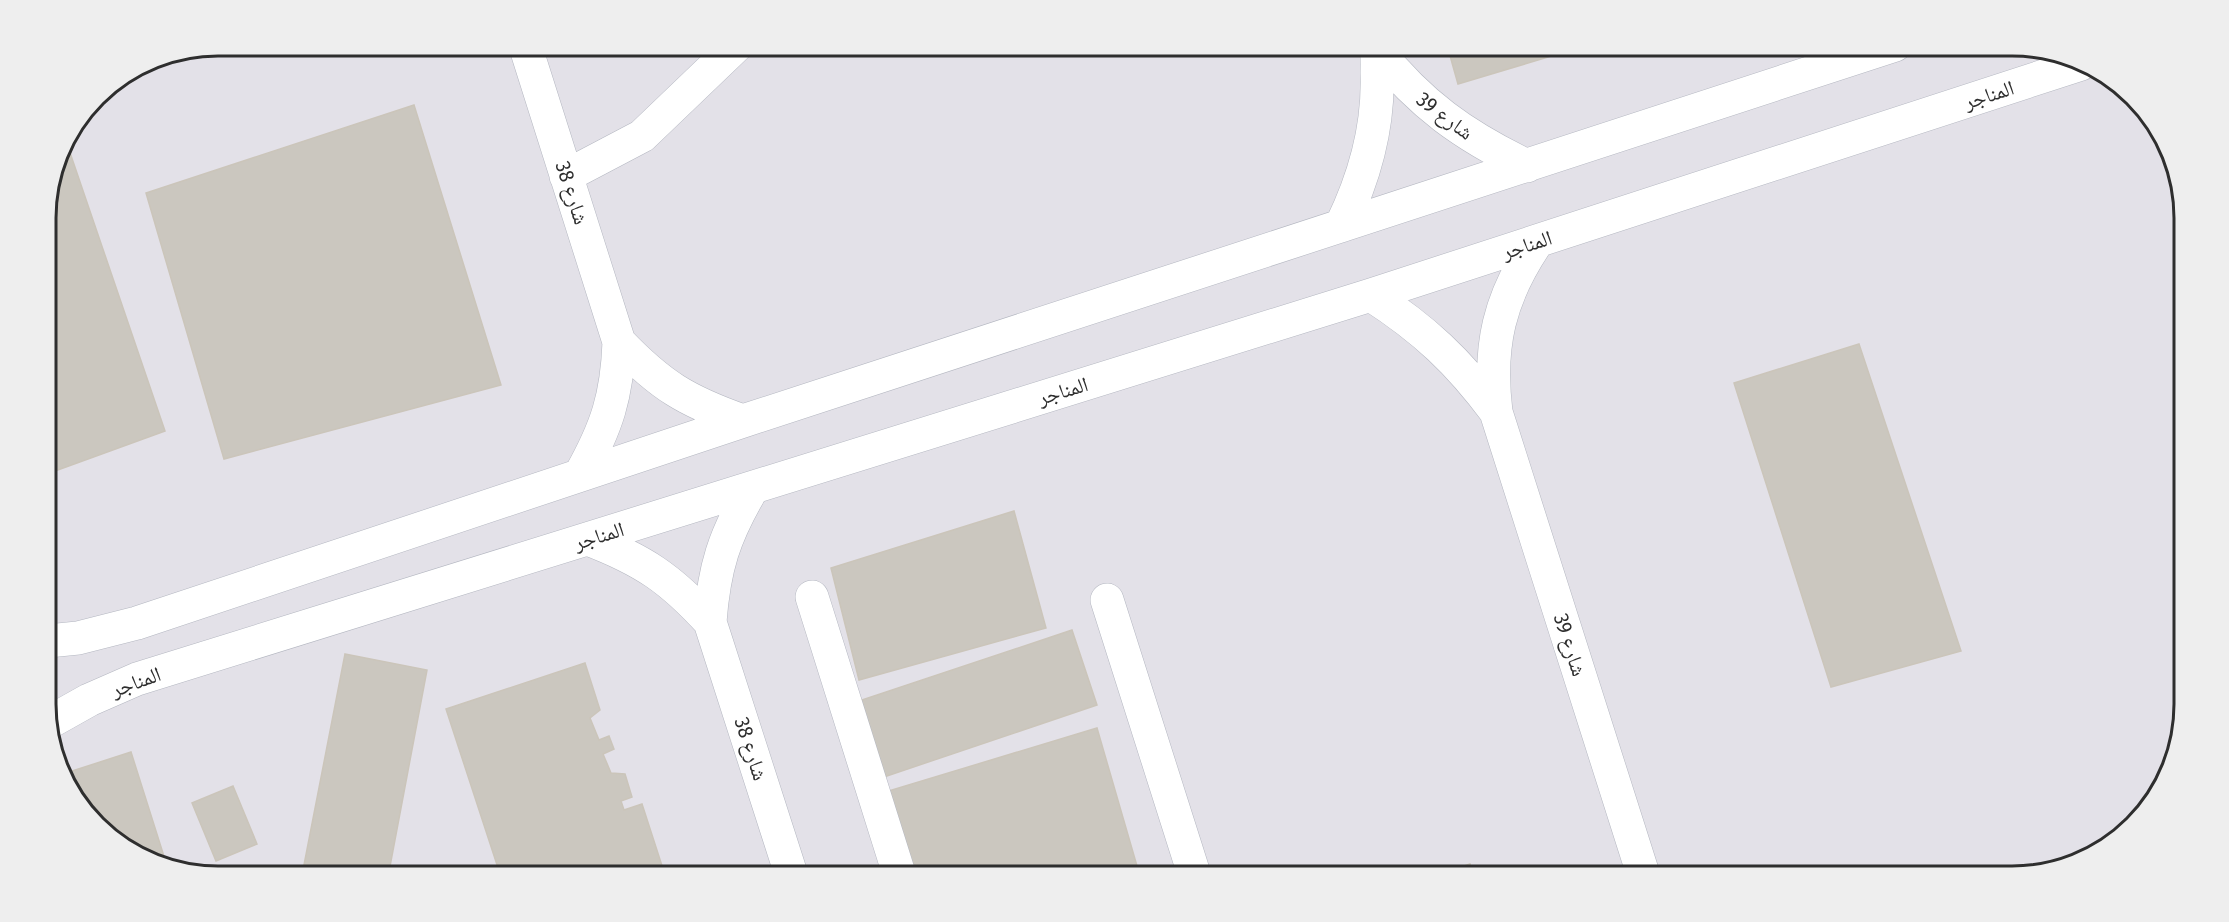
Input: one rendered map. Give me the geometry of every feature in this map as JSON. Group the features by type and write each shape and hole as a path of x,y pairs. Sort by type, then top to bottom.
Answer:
{"street":[{"name":"شارع 38","path":"528,56 619,342 618,377 610,411 598,444 580,475"},
{"path":"566,176 642,136 726,56"},
{"name":"شارع 39","path":"1341,226 1360,184 1368,158 1375,122 1378,86 1376,56"},
{"name":"شارع 39","path":"1383,56 1400,79 1428,106 1492,150 1527,166"},
{"path":"55,640 78,638 137,623 743,421 1861,56"},
{"name":"المناجر","path":"56,718 89,700 137,680 1371,295 2071,67"},
{"name":"شارع 39","path":"1537,242 1516,275 1498,322 1493,382 1497,412 1641,866"},
{"name":"شارع 39","path":"1371,295 1409,321 1453,359 1497,412"},
{"name":"شارع 38","path":"619,342 645,369 674,391 707,408 743,421"},
{"name":"شارع 38","path":"752,489 734,519 720,552 712,586 710,622 788,866"},
{"name":"شارع 38","path":"588,539 623,552 655,571 685,594 710,622"},
{"path":"812,597 897,866"},
{"path":"1107,600 1192,866"}],"shaded area":[{"path":"2022,56 2063,64 2101,83 2118,96 2140,119 2161,156 2172,197 2174,218 2174,704 2165,756 2152,785 2140,803 2110,833 2083,850 2063,858 2022,866 218,866 197,865 166,858 128,839 96,811 72,776 64,756 57,725 55,704 56,207 61,176 72,146 96,111 111,96 137,77 166,64 197,57"}],"building":[{"path":"1450,56 1551,56 1458,84"},
{"path":"414,105 501,385 224,459 146,193"},
{"path":"70,152 165,431 55,471 56,207 61,176"},
{"path":"1859,344 1961,651 1831,687 1734,383"},
{"path":"1014,511 1046,628 859,680 831,568"},
{"path":"1072,630 1097,705 875,780 850,704"},
{"path":"345,654 427,670 390,866 304,865"},
{"path":"585,663 600,710 590,718 599,740 609,736 614,749 603,754 611,773 625,774 632,797 621,801 624,810 642,804 662,866 497,866 446,709"},
{"path":"1097,728 1137,866 904,866 882,793"},
{"path":"131,752 164,857 146,850 111,826 83,794 70,772"},
{"path":"233,786 257,844 216,861 192,803"}]}
